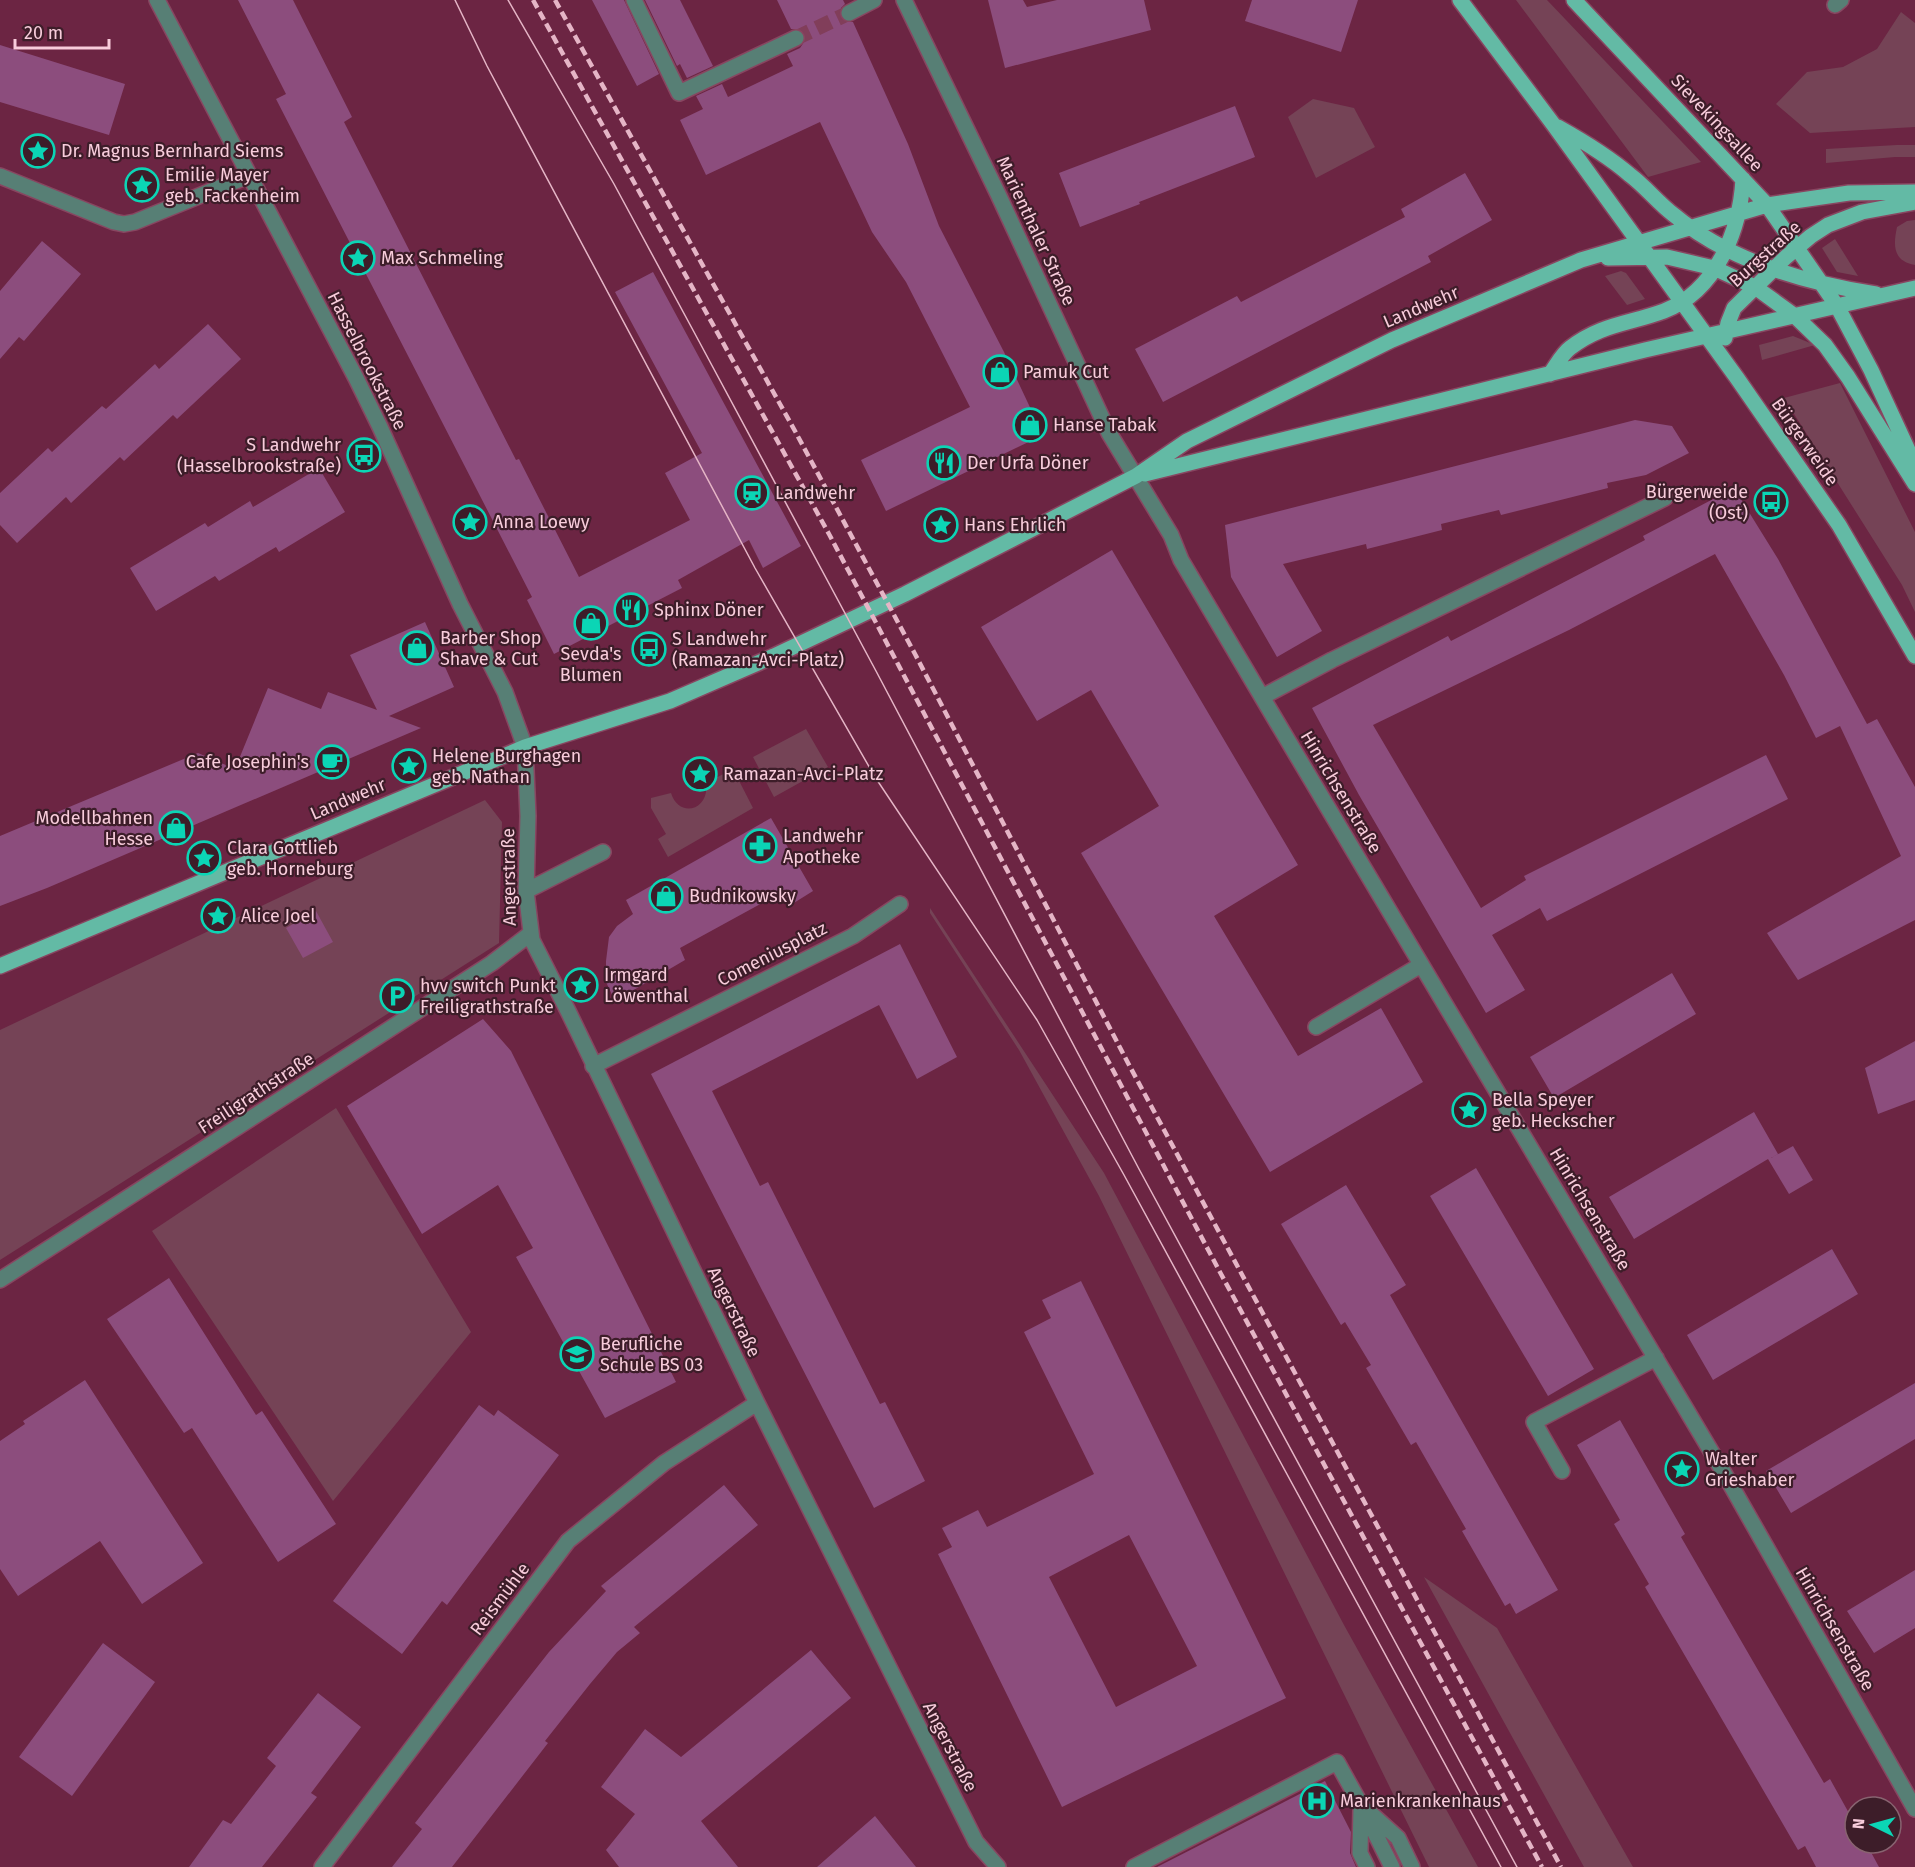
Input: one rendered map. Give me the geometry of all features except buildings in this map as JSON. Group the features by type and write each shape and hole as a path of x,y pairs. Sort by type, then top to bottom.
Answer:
{"main road":[{"path":"1460,0 1639,243"},
{"name":"Sievekingsallee","path":"1574,0 1767,205 1837,306"},
{"path":"1553,124 1596,149 1632,176 1674,216 1725,249 1821,282 1884,295"},
{"path":"1550,374 1568,349 1602,328 1662,312 1682,302 1697,290 1725,249 1738,213 1743,179"},
{"name":"Burgstraße","path":"1767,205 1849,193 1915,192"},
{"name":"Burgstraße","path":"1726,362 1726,332 1734,308 1811,236 1836,222 1862,213 1915,202"},
{"name":"Landwehr","path":"0,966 525,747 670,701 774,656 905,594 1136,476 1187,441 1392,340 1581,260 1767,205"},
{"name":"Bürgerweide","path":"1639,243 1726,362 1839,525 1915,657"},
{"path":"1581,260 1666,257 1714,268 1755,287 1795,316 1825,345 1915,484"},
{"path":"1707,336 1915,288"},
{"path":"1837,306 1871,370 1915,465"},
{"name":"Landwehr","path":"1136,476 1707,336"}],"street":[{"name":"Hasselbrookstraße","path":"156,0 380,427 460,604 505,692 525,747"},
{"path":"634,0 679,93 795,38"},
{"path":"849,13 874,0"},
{"name":"Marienthaler Straße","path":"904,0 998,194 1098,412 1136,476"},
{"path":"0,176 124,224 135,222 248,176"},
{"name":"Hinrichsenstraße","path":"1136,476 1171,535 1181,560 1730,1483 1915,1809"},
{"path":"1262,697 1332,660 1665,498"},
{"name":"Angerstraße","path":"525,747 528,816 526,891 530,934 757,1403 976,1842 996,1867"},
{"path":"526,891 603,852"},
{"name":"Comeniusplatz","path":"593,1066 853,936 900,904"},
{"name":"Freiligrathstraße","path":"0,1280 492,963 530,934"},
{"path":"1316,1027 1421,965"},
{"path":"1562,1471 1534,1422 1656,1358"},
{"name":"Reismühle","path":"322,1867 568,1541 664,1463 757,1403"},
{"path":"1134,1867 1337,1762 1392,1867"},
{"path":"1361,1805 1360,1852 1367,1867"},
{"path":"1361,1805 1398,1838 1412,1867"}],"shaded area":[{"path":"1516,0 1547,0 1701,162 1648,177"},
{"path":"1901,12 1915,23 1915,127 1810,133 1776,104 1807,72 1843,67 1877,49"},
{"path":"1313,99 1354,108 1375,147 1316,178 1288,117"},
{"path":"1915,145 1915,157 1826,163 1826,149"},
{"path":"1915,220 1915,265 1902,260 1896,252 1895,240 1897,227 1907,221"},
{"path":"1835,239 1858,276 1837,272 1822,248"},
{"path":"1621,271 1626,273 1645,299 1627,305 1605,276"},
{"path":"1793,336 1815,345 1762,360 1759,345"},
{"path":"1840,383 1915,532 1915,612 1902,585 1784,398"},
{"path":"806,729 828,767 774,797 753,757"},
{"path":"733,769 753,808 668,857 658,839 666,834 651,808 651,798 671,793 680,806 693,808 703,800 706,783"},
{"path":"485,800 502,822 499,943 0,1260 0,1030"},
{"path":"930,908 1104,1173 1344,1625 1478,1867 1429,1867 1099,1196 1019,1050 930,913"},
{"path":"336,1108 471,1332 333,1501 152,1231"},
{"path":"1424,1577 1497,1628 1633,1867 1584,1867"}],"tunnel":[{"path":"796,38 849,13"}],"tram line":[{"path":"455,0 487,66 755,568 875,777 1037,1020 1124,1175 1501,1867"},
{"path":"508,0 614,184 694,332 1139,1169 1517,1867"}],"railway":[{"path":"533,0 829,534 1221,1274 1542,1867"},
{"path":"555,0 795,431 915,654 1128,1063 1561,1867"}],"place":[{"name":"Dr. Magnus Bernhard Siems","path":"38,151"},
{"name":"Emilie Mayer geb. Fackenheim","path":"142,185"},
{"name":"Max Schmeling","path":"358,258"},
{"name":"Pamuk Cut","path":"1000,372"},
{"name":"Hanse Tabak","path":"1030,425"},
{"name":"S Landwehr (Hasselbrookstraße)","path":"364,455"},
{"name":"Der Urfa Döner","path":"944,463"},
{"name":"Landwehr","path":"752,493"},
{"name":"Bürgerweide (Ost)","path":"1771,502"},
{"name":"Anna Loewy","path":"470,522"},
{"name":"Hans Ehrlich","path":"941,525"},
{"name":"Sphinx Döner","path":"631,610"},
{"name":"Sevda's Blumen","path":"591,623"},
{"name":"Barber Shop Shave & Cut","path":"417,648"},
{"name":"S Landwehr (Ramazan-Avci-Platz)","path":"649,649"},
{"name":"Cafe Josephin's","path":"332,762"},
{"name":"Helene Burghagen geb. Nathan","path":"409,766"},
{"name":"Ramazan-Avci-Platz","path":"700,774"},
{"name":"Modellbahnen Hesse","path":"176,828"},
{"name":"Landwehr Apotheke","path":"760,846"},
{"name":"Clara Gottlieb geb. Horneburg","path":"204,858"},
{"name":"Budnikowsky","path":"666,896"},
{"name":"Alice Joel","path":"218,916"},
{"name":"Irmgard Löwenthal","path":"581,985"},
{"name":"hvv switch Punkt Freiligrathstraße","path":"397,996"},
{"name":"Bella Speyer geb. Heckscher","path":"1469,1110"},
{"name":"Berufliche Schule BS 03","path":"577,1354"},
{"name":"Walter Grieshaber","path":"1682,1469"},
{"name":"Marienkrankenhaus","path":"1317,1801"}]}
